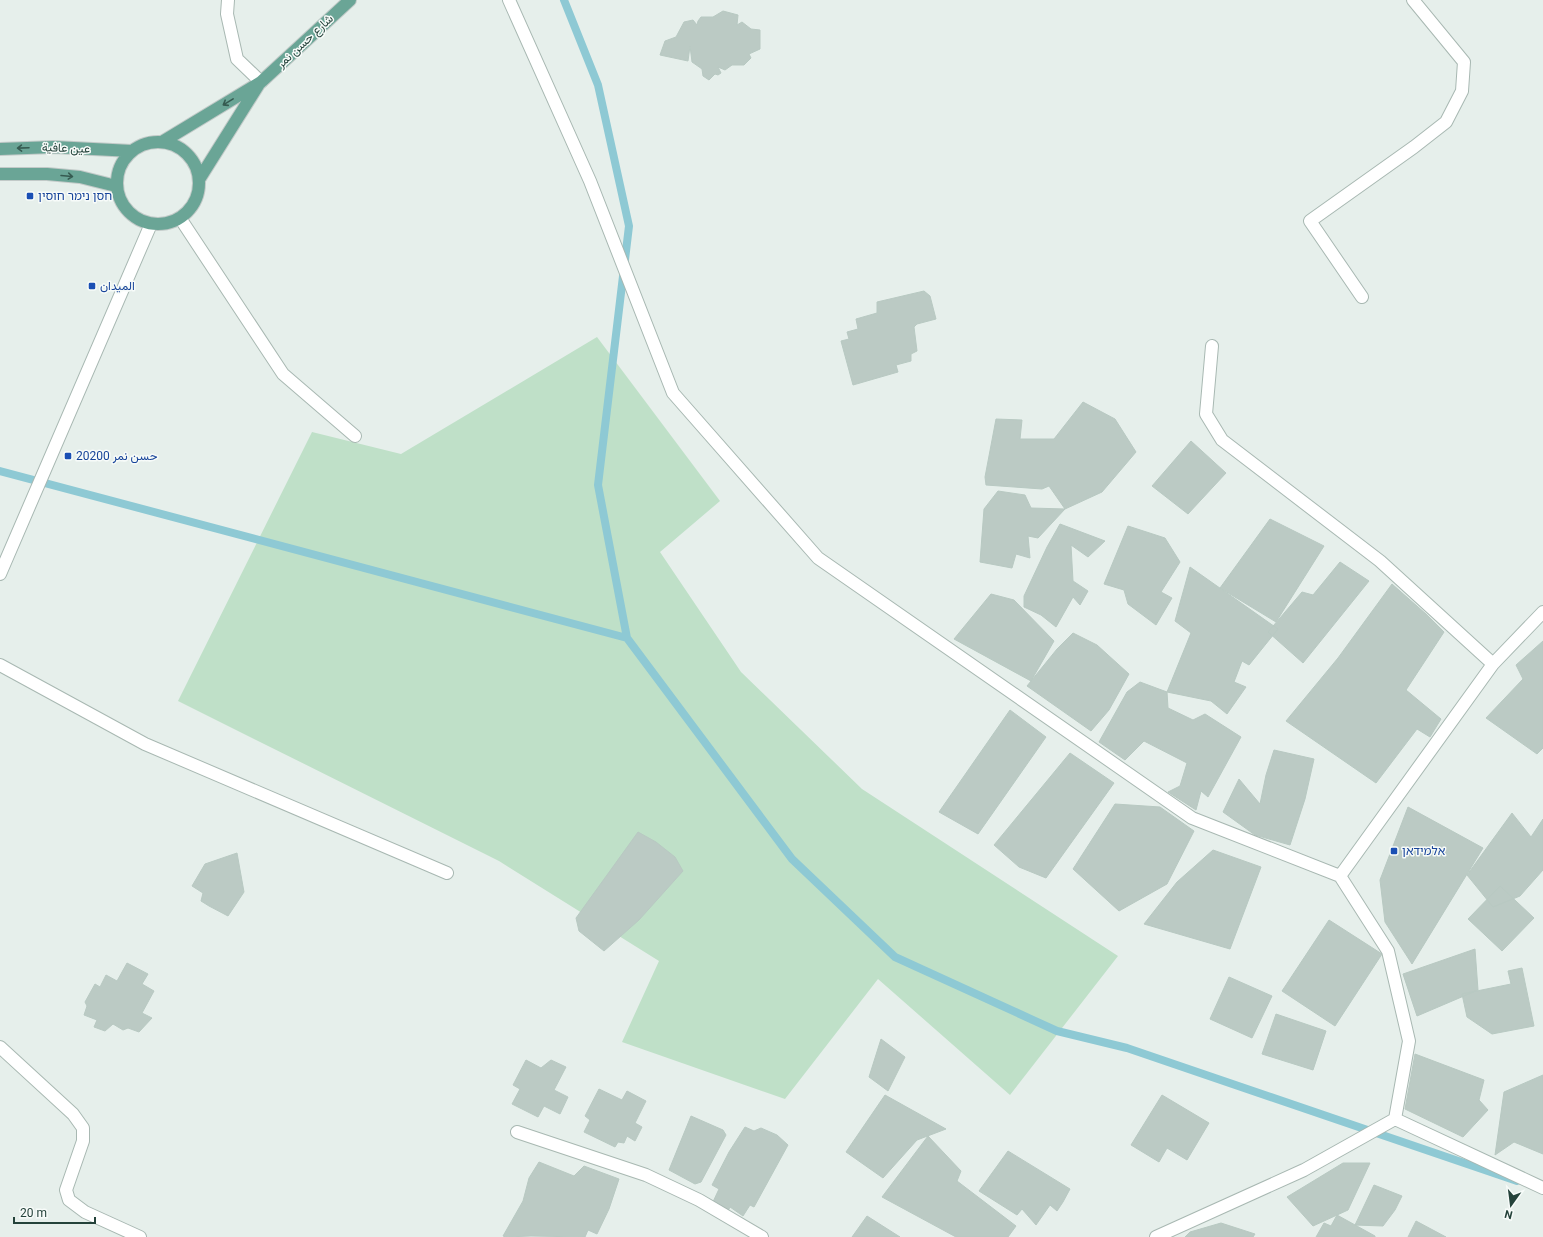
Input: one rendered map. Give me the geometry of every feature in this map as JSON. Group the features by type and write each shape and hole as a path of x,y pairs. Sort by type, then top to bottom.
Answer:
{"main road":[{"name":"شارع حسن نمر","path":"162,142 261,82 350,0"},
{"name":"شارع حسن نمر","path":"200,178 261,82"},
{"path":"162,142 176,146 188,154 196,166 200,178 199,191 195,204 187,214 176,221 164,225 151,224 138,220 128,212 120,200 116,186 118,172 124,159 132,151 147,143 162,142"},
{"name":"عين عافية","path":"0,148 54,147 132,151"},
{"path":"0,174 47,174 80,177 116,186"}],"street":[{"path":"228,0 227,14 237,60 261,82"},
{"path":"509,0 590,181 673,393 818,558 1192,818 1340,876 1388,951 1409,1041 1395,1119"},
{"path":"1362,297 1310,222 1446,122 1462,90 1464,62 1413,0"},
{"path":"180,218 283,374 355,436"},
{"path":"0,574 151,224"},
{"path":"1212,346 1206,414 1222,440 1380,561 1493,664"},
{"path":"1340,876 1493,664 1543,612"},
{"path":"0,665 144,744 446,873"},
{"path":"0,1047 73,1114 83,1128 83,1141 66,1190 69,1200 85,1212 140,1237"},
{"path":"1395,1119 1543,1188"},
{"path":"1156,1237 1304,1170 1395,1119"},
{"path":"517,1132 646,1175 699,1200 762,1237"}],"green space":[{"path":"597,337 720,501 660,552 741,672 862,789 1118,956 1010,1095 878,979 785,1099 622,1042 659,961 499,861 178,701 312,432 401,454"}],"building":[{"path":"723,11 738,15 737,25 742,22 751,29 760,30 760,49 749,54 751,58 744,65 732,65 725,70 718,67 721,73 718,75 715,74 709,80 703,76 702,69 692,62 690,46 688,61 660,55 665,41 676,37 684,22 693,20 697,25 701,17 713,17"},
{"path":"924,291 930,296 936,319 917,324 914,327 917,351 911,354 911,361 896,365 898,372 853,385 841,341 849,339 847,332 858,329 856,319 877,313 877,302"},
{"path":"1083,402 1115,419 1136,452 1102,492 1065,509 1049,486 1042,489 986,485 985,477 996,419 1022,420 1020,439 1054,439"},
{"path":"1191,441 1226,473 1188,514 1152,486"},
{"path":"998,491 1025,495 1031,508 1065,509 1038,538 1028,536 1030,558 1016,554 1012,568 980,562 984,509"},
{"path":"1270,519 1324,546 1276,622 1220,588"},
{"path":"1060,524 1105,541 1088,557 1071,545 1073,581 1088,591 1080,605 1073,597 1056,627 1041,615 1024,607 1024,596 1047,547"},
{"path":"1128,526 1165,538 1180,562 1161,592 1172,598 1156,625 1128,604 1124,590 1104,584"},
{"path":"1340,562 1369,581 1303,663 1268,632 1302,592 1313,595"},
{"path":"1190,567 1278,629 1249,665 1242,661 1234,682 1246,687 1227,714 1211,701 1167,692 1191,633 1175,621"},
{"path":"1392,584 1444,632 1406,690 1441,719 1430,737 1417,729 1376,783 1286,721 1338,658"},
{"path":"991,594 1014,600 1054,641 1031,681 954,639"},
{"path":"1073,633 1097,645 1129,674 1109,710 1091,731 1027,686 1057,649"},
{"path":"1543,641 1543,748 1537,754 1486,718 1523,679 1516,665"},
{"path":"1140,682 1167,692 1168,708 1193,720 1205,714 1241,737 1208,797 1201,791 1196,810 1168,792 1180,786 1187,763 1144,741 1125,760 1099,742 1127,692"},
{"path":"1010,710 1046,737 978,834 939,812"},
{"path":"1274,750 1314,759 1305,799 1290,845 1255,835 1223,812 1239,779 1260,804 1266,775"},
{"path":"1070,753 1114,783 1046,878 1019,867 994,845"},
{"path":"1115,804 1160,807 1194,831 1167,884 1119,911 1073,869"},
{"path":"1408,807 1483,848 1412,964 1385,922 1380,880"},
{"path":"1512,813 1531,837 1543,819 1543,870 1520,896 1493,907 1467,875"},
{"path":"638,832 656,842 675,857 683,871 639,920 604,951 579,931 576,918"},
{"path":"1213,850 1261,867 1230,949 1144,924 1177,882"},
{"path":"237,853 244,892 228,916 201,901 203,893 192,886 205,864"},
{"path":"1500,886 1534,918 1502,951 1468,919"},
{"path":"1329,920 1382,954 1335,1026 1282,991"},
{"path":"1475,949 1478,990 1417,1016 1403,974"},
{"path":"127,963 148,974 142,984 154,991 142,1013 152,1018 139,1032 128,1028 123,1030 113,1024 105,1031 94,1027 97,1020 84,1015 87,1006 85,1002 95,984 100,987 106,975 117,981"},
{"path":"1522,968 1534,1026 1492,1034 1467,1017 1462,994 1511,984 1508,971"},
{"path":"1229,977 1272,996 1252,1038 1210,1019"},
{"path":"1276,1014 1326,1031 1313,1070 1262,1054"},
{"path":"881,1039 905,1057 888,1091 869,1077"},
{"path":"1415,1054 1484,1080 1479,1100 1488,1110 1463,1137 1405,1109"},
{"path":"526,1060 541,1068 551,1060 566,1067 554,1090 568,1097 560,1114 544,1106 538,1117 512,1104 520,1089 513,1085"},
{"path":"1543,1075 1543,1154 1514,1142 1495,1155 1504,1092"},
{"path":"599,1089 622,1100 627,1091 646,1101 635,1123 642,1127 635,1141 627,1136 624,1143 618,1142 615,1147 584,1132 590,1120 585,1116"},
{"path":"885,1095 946,1129 917,1140 883,1178 846,1152"},
{"path":"1162,1095 1209,1123 1187,1160 1167,1148 1159,1162 1131,1145"},
{"path":"691,1116 723,1130 726,1135 701,1182 695,1184 669,1170"},
{"path":"745,1127 754,1131 761,1128 777,1135 788,1145 754,1207 750,1205 743,1216 730,1207 728,1211 712,1204 719,1189 712,1185 729,1152"},
{"path":"928,1136 961,1171 957,1181 1016,1226 1008,1237 956,1237 882,1197"},
{"path":"1008,1151 1070,1189 1057,1211 1050,1205 1036,1225 1022,1209 1017,1215 979,1191"},
{"path":"539,1162 574,1176 584,1166 619,1179 609,1209 597,1234 588,1230 585,1237 503,1236 523,1201 529,1178"},
{"path":"1343,1163 1370,1163 1348,1210 1313,1226 1287,1197"},
{"path":"1374,1185 1402,1196 1395,1210 1383,1226 1355,1225"},
{"path":"1337,1215 1375,1237 1316,1237 1324,1223 1331,1226"},
{"path":"867,1216 900,1237 852,1237"},
{"path":"1416,1221 1446,1237 1408,1237"},
{"path":"1221,1223 1255,1234 1253,1237 1185,1237 1190,1232"}],"waterway":[{"path":"564,0 598,85 629,226 598,485 627,638 792,859 895,957 1057,1031 1127,1048 1517,1181"},
{"path":"0,471 627,638"}],"place":[{"name":"חסן נימר חוסין","path":"30,196"},
{"name":"الميدان","path":"92,286"},
{"name":"حسن نمر 20200","path":"68,456"},
{"name":"אלמידאן","path":"1394,851"}]}
